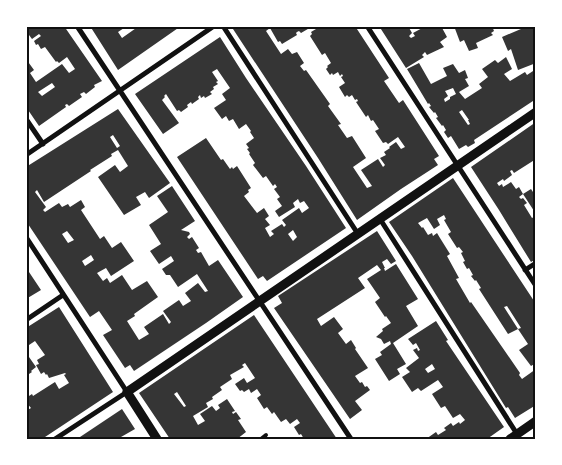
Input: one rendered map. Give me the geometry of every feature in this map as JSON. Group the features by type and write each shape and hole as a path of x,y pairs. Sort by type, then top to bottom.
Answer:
{"street":[{"path":"77,26 351,439"},
{"path":"26,155 214,26"},
{"path":"223,26 358,234"},
{"path":"367,26 536,286"},
{"path":"55,439 260,302 536,112"},
{"path":"26,119 43,144"},
{"path":"380,219 514,436 536,421"},
{"path":"26,237 156,439"},
{"path":"525,270 536,263"},
{"path":"26,320 63,295"}],"lane":[{"path":"261,439 266,435"}],"building":[{"path":"26,26 64,26 102,81 94,85 95,87 86,94 84,92 80,94 82,97 69,106 65,105 66,107 39,126 26,107 26,59 34,70 30,73 36,82 62,64 69,73 75,69 67,57 59,63 56,62 45,47 41,49 38,44 36,45 34,41 41,36 39,34 32,39 26,31","holes":["52,83 55,87 42,96 38,92"]},
{"path":"90,26 127,26 118,32 122,38 139,26 181,26 118,70"},
{"path":"238,26 313,26 301,33 297,32 297,35 282,44 280,41 278,42 270,28 266,31 281,54 288,49 292,54 297,52 304,63 300,66 304,71 306,70 330,104 328,106 341,124 338,125 347,138 352,136 366,158 353,167 367,188 372,186 361,170 378,159 383,167 385,165 380,158 386,155 384,152 396,142 401,149 405,147 398,137 388,144 386,142 383,143 375,131 379,129 368,115 366,117 356,102 358,101 357,99 355,100 352,95 345,97 339,87 345,83 341,77 343,76 342,74 340,76 338,72 330,75 326,69 331,63 325,53 322,55 310,36 311,32 321,26 355,26 389,78 384,81 399,103 403,100 439,156 434,159 438,165 357,220 233,29"},
{"path":"379,26 408,26 412,33 409,36 411,38 415,36 413,33 426,26 431,26 433,29 441,26 447,37 440,42 444,47 427,55 425,52 422,55 424,57 406,68"},
{"path":"454,26 492,26 494,31 491,33 493,35 476,43 478,48 469,51 464,40 460,42"},
{"path":"528,26 536,26 536,63 518,70 511,49 508,51 502,37"},
{"path":"220,37 346,228 267,281 263,276 258,279 177,157 206,138 221,160 223,159 230,169 237,166 251,188 244,196 257,213 264,208 269,216 265,219 270,225 265,228 270,237 274,234 271,231 282,224 284,227 286,225 282,220 299,208 302,213 309,208 304,201 300,203 298,199 293,203 295,207 279,217 275,211 282,206 277,199 280,197 274,189 277,187 275,184 273,186 266,176 263,178 253,165 255,163 247,149 249,148 246,144 254,138 251,131 246,124 239,129 233,119 229,121 226,116 222,119 214,108 226,100 222,94 230,88 217,69 212,72 218,84 210,92 212,94 205,98 204,96 201,98 200,95 199,99 192,104 191,102 181,112 177,111 166,94 162,100 179,123 163,134 135,94","holes":["293,230 297,237 293,241 288,234"]},
{"path":"506,57 512,69 504,74 510,81 525,72 527,75 536,69 536,99 474,140 475,143 459,149 451,136 448,138 444,132 446,130 436,118 438,117 429,107 431,106 407,69 419,63 431,84 447,76 443,68 453,64 459,73 465,70 468,78 465,79 469,86 459,92 465,99 482,88 479,84 488,77 482,69 495,60 498,63","holes":["453,88 456,94 445,102 444,99 448,96 445,91","462,110 469,120 470,124 468,125 459,112"]},
{"path":"118,109 170,183 149,198 145,192 136,197 141,205 124,215 98,177 115,165 120,172 128,166 118,150 91,171 44,202 37,190 35,192 46,207 43,210 45,212 59,203 62,207 68,204 70,207 81,200 85,207 81,210 100,239 104,236 112,248 121,242 134,261 111,276 106,268 97,273 103,281 107,278 110,283 122,275 132,290 147,281 158,297 127,321 139,340 149,334 144,327 163,314 169,324 171,322 163,311 179,300 183,306 191,301 185,293 198,283 205,292 208,291 197,274 178,287 170,275 166,275 162,269 174,261 171,256 159,264 150,251 161,244 149,225 168,212 157,196 172,186 195,221 181,230 189,232 190,234 187,237 189,239 192,237 199,248 196,250 198,253 201,252 209,266 218,260 243,297 134,371 130,365 125,368 103,335 112,330 99,311 90,317 26,221 26,167","holes":["113,135 120,146 117,148 110,137","67,231 74,240 68,243 62,234","91,255 94,260 85,266 82,261"]},
{"path":"536,122 536,159 514,173 512,170 510,171 512,175 504,181 503,179 497,183 499,186 502,184 503,187 511,182 516,189 519,187 523,194 519,197 523,198 527,203 524,205 532,218 536,219 536,228 534,229 536,233 536,259 531,262 471,167"},
{"path":"453,178 536,304 536,363 531,366 519,350 528,344 518,329 508,334 479,289 481,288 476,280 471,276 473,275 469,268 467,269 463,262 465,261 461,253 463,252 459,247 457,248 448,234 451,232 444,220 446,219 444,215 437,219 440,225 434,229 427,218 418,223 428,235 432,233 433,236 437,233 450,254 447,256 459,278 456,279 470,303 520,373 519,375 522,379 536,369 536,405 515,418 508,407 506,408 389,222","holes":["507,306 521,328 518,329 504,307"]},
{"path":"531,189 533,192 536,191 536,214 523,194"},
{"path":"377,231 396,261 391,264 387,259 382,262 385,271 396,264 418,299 406,306 418,326 393,343 406,364 397,369 400,374 389,381 375,359 382,355 380,352 391,344 390,341 384,344 381,339 376,337 383,331 382,329 391,323 375,302 380,298 367,279 381,270 377,265 358,278 365,288 317,319 321,326 334,317 343,329 338,333 346,344 351,340 368,368 355,376 360,383 362,382 370,390 355,401 362,410 350,419 274,308 282,303 278,296"},
{"path":"29,272 41,290 26,299 26,274"},
{"path":"59,307 113,392 42,439 26,439 26,411 31,408 26,402 26,398 32,394 33,396 55,382 59,389 69,383 64,375 65,373 49,378 44,372 41,374 36,365 39,364 37,360 45,355 35,341 26,347 26,328"},
{"path":"254,315 337,439 304,439 294,427 300,423 297,419 290,424 286,419 281,422 274,412 272,414 267,407 264,409 257,398 261,395 257,389 251,393 249,389 244,392 240,391 235,384 244,378 247,383 255,378 245,363 242,365 244,367 230,375 232,379 220,387 222,390 206,403 208,407 193,416 198,425 205,421 200,414 212,406 216,411 220,408 218,405 227,399 235,411 232,412 233,414 236,412 241,419 238,420 246,432 237,439 170,439 139,393","holes":["177,392 186,406 184,407 174,394"]},
{"path":"436,321 448,340 446,341 504,427 487,439 426,439 436,432 438,435 446,430 444,428 451,423 453,426 465,420 460,414 453,418 445,406 441,408 432,394 443,387 438,380 421,391 418,388 412,392 402,377 410,372 406,368 419,358 413,350 417,348 418,351 420,350 416,343 413,345 408,339","holes":["432,364 435,369 428,373 425,369"]},
{"path":"29,357 36,367 26,376 26,360"},
{"path":"122,409 135,429 121,437 122,439 77,439"}]}
